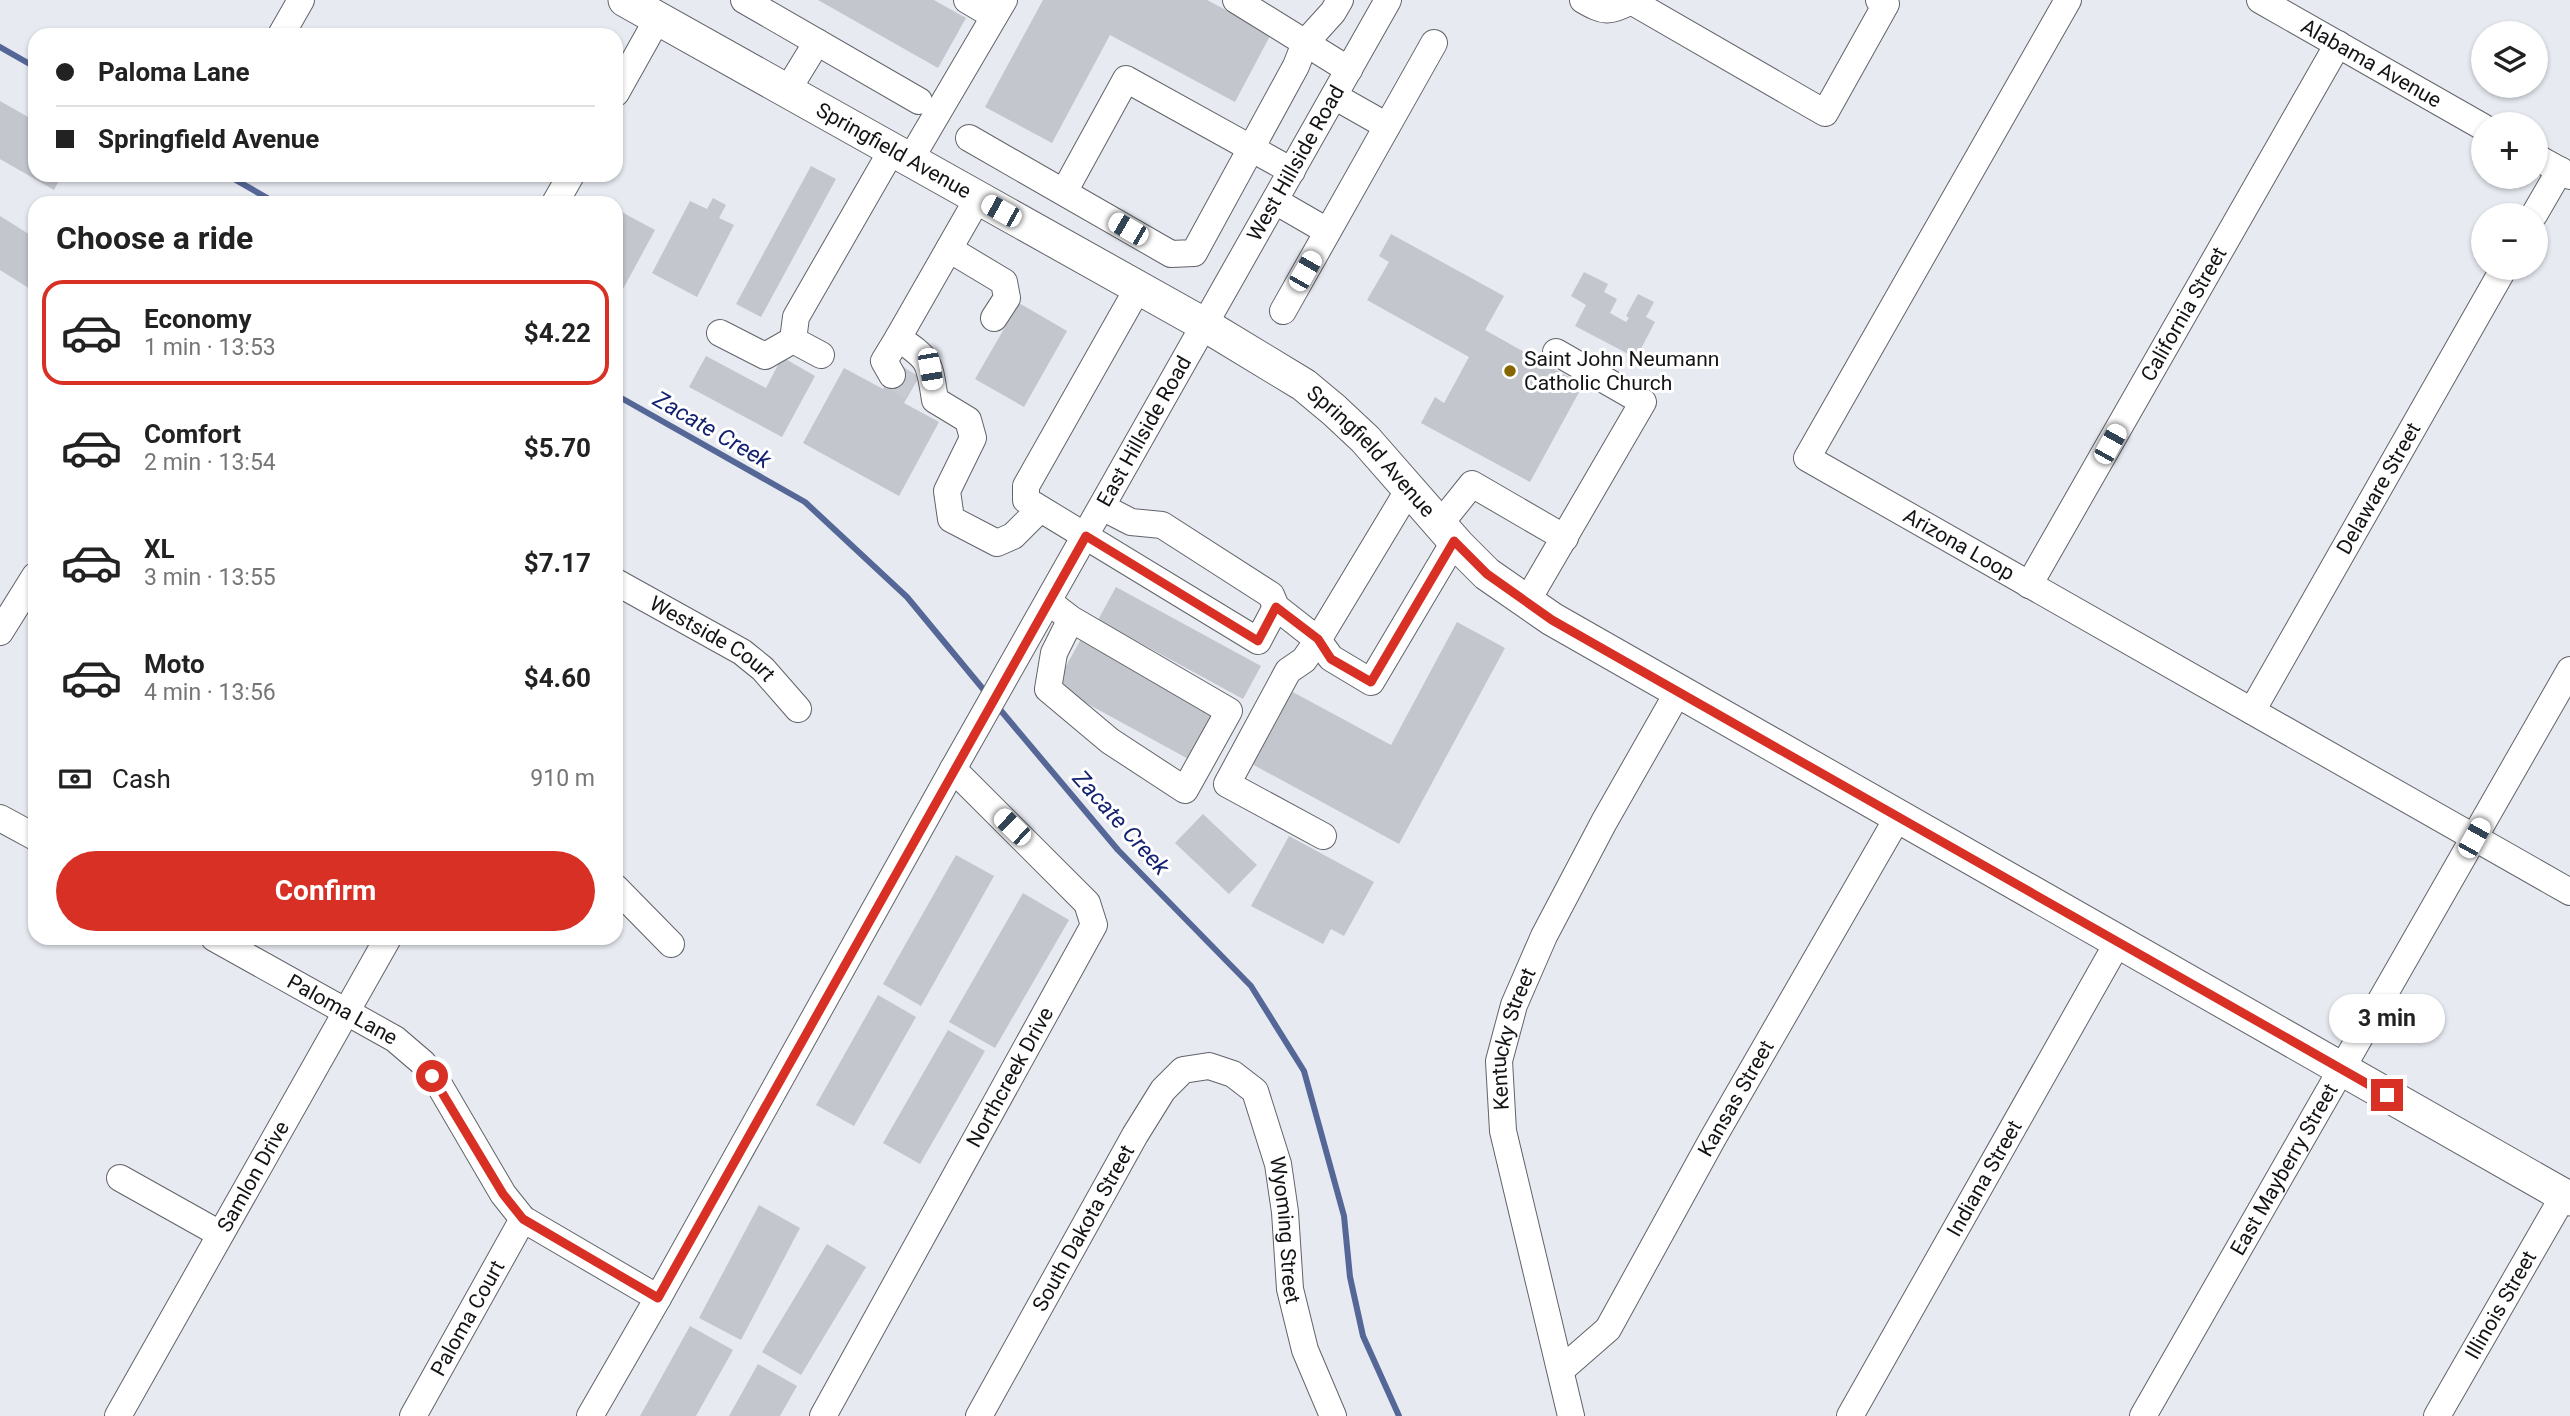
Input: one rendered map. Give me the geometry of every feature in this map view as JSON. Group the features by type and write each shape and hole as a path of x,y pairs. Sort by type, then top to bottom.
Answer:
{"main road":[{"name":"Springfield Avenue","path":"625,0 1205,325 1304,385 1357,432 1487,574 1526,603 2567,1197"}],"street":[{"path":"285,28 301,0"},
{"path":"744,0 919,101"},
{"path":"793,340 796,317 999,8 967,0"},
{"path":"1236,0 1349,69"},
{"path":"969,138 1171,254 1194,253 1305,43 1333,12 1340,0"},
{"name":"West Hillside Road","path":"1205,325 1388,0"},
{"path":"1583,0 1601,10 1616,9 1631,1 1825,113 1886,4 1879,0"},
{"name":"Arizona Loop","path":"2068,0 1807,458 2570,892"},
{"name":"Alabama Avenue","path":"2260,0 2471,120"},
{"path":"623,80 657,18"},
{"path":"787,91 817,42"},
{"path":"1283,311 1434,44"},
{"name":"California Street","path":"2029,585 2338,44"},
{"path":"1064,192 1126,79 1292,171"},
{"path":"1334,96 1387,127"},
{"path":"2543,203 2565,173 2548,164"},
{"path":"978,198 884,361 913,388 968,420 973,438 947,491 951,519 997,543 1013,536 1040,509"},
{"path":"1275,201 1327,231"},
{"path":"949,249 1004,282 1007,298 994,318"},
{"name":"Delaware Street","path":"2252,711 2497,280"},
{"path":"1138,288 1027,486 1026,500 1258,641 1276,607"},
{"name":"East Hillside Road","path":"590,1416 1205,325"},
{"path":"720,334 765,356 793,340"},
{"path":"898,338 923,355 930,369 913,388"},
{"path":"793,340 821,355"},
{"path":"1526,603 1643,401 1556,352"},
{"path":"1102,507 1131,522 1162,525 1271,595 1276,607 1318,639 1331,659 1371,682 1472,484 1565,538"},
{"path":"1323,836 1227,784 1288,671 1304,660 1318,639 1409,489"},
{"name":"Westside Court","path":"623,586 742,652 763,669 798,709"},
{"path":"0,632 28,587"},
{"path":"1049,602 1071,620 1229,711 1185,790 1110,741 1048,689 1054,653 1071,620"},
{"name":"East Mayberry Street","path":"2143,1416 2570,670"},
{"name":"Kentucky Street","path":"1571,1416 1503,1131 1499,1061 1514,1005 1544,936 1604,822 1678,692"},
{"name":"Northcreek Drive","path":"823,1416 1094,925 1087,903 953,769"},
{"name":"Kansas Street","path":"1561,1370 1608,1329 1713,1139 1898,817"},
{"path":"0,818 28,833"},
{"path":"623,895 671,944"},
{"name":"Indiana Street","path":"1850,1416 2118,942"},
{"name":"Paloma Lane","path":"226,945 395,1040 423,1063 441,1088 503,1194 523,1219 658,1298"},
{"name":"Samlon Drive","path":"118,1416 384,945"},
{"name":"South Dakota Street","path":"979,1416 1128,1147 1163,1090 1184,1070 1209,1066"},
{"name":"Wyoming Street","path":"1209,1066 1233,1074 1255,1091 1278,1164 1285,1212 1290,1289 1305,1350 1333,1416"},
{"path":"120,1178 220,1234"},
{"name":"Illinois Street","path":"2437,1416 2567,1197"},
{"name":"Paloma Court","path":"413,1416 523,1219"}],"building":[{"path":"818,0 934,0 966,18 938,68"},
{"path":"1043,0 1207,0 1271,34 1235,102 1110,35 1052,143 985,107"},
{"path":"0,101 28,117 28,175 0,159"},
{"path":"811,166 836,179 761,317 736,304"},
{"path":"40,182 58,182 54,190"},
{"path":"713,198 726,205 719,218 734,225 697,297 652,273 690,201 707,209"},
{"path":"623,213 655,230 623,289"},
{"path":"0,216 28,234 28,288 0,270"},
{"name":"Saint John Neumann Catholic Church","path":"1391,234 1504,296 1485,330 1583,385 1530,482 1421,423 1435,397 1444,403 1469,357 1367,300 1389,262 1379,256"},
{"path":"1584,272 1608,284 1604,292 1617,299 1610,313 1626,322 1629,318 1626,316 1638,294 1654,302 1646,317 1655,322 1636,358 1575,326 1586,305 1571,296"},
{"path":"1019,303 1067,331 1024,407 975,379"},
{"path":"706,356 766,388 782,357 815,376 782,437 689,387"},
{"path":"897,364 919,377 904,403 939,422 899,496 803,443 844,368 883,389"},
{"path":"1116,587 1261,666 1243,699 1098,620"},
{"path":"1457,622 1505,648 1399,844 1250,763 1289,690 1391,745"},
{"path":"1081,639 1218,715 1192,761 1055,686"},
{"path":"1203,814 1257,865 1229,894 1175,843"},
{"path":"1289,836 1374,882 1344,936 1331,929 1323,944 1251,906"},
{"path":"956,855 994,876 921,1006 883,984"},
{"path":"1023,893 1069,920 995,1048 949,1022"},
{"path":"878,995 916,1017 854,1126 816,1105"},
{"path":"948,1030 985,1051 920,1164 883,1143"},
{"path":"759,1205 800,1228 741,1340 699,1318"},
{"path":"827,1244 866,1267 801,1375 762,1352"},
{"path":"690,1326 733,1350 696,1416 640,1416"},
{"path":"758,1364 797,1386 780,1416 729,1416"}],"waterway":[{"name":"Zacate Creek","path":"0,47 28,63"},
{"name":"Zacate Creek","path":"239,182 264,196"},
{"name":"Zacate Creek","path":"623,399 805,502 907,597 988,695"},
{"name":"Zacate Creek","path":"997,706 1118,850 1251,986 1304,1071 1344,1216 1350,1277 1363,1336 1399,1416"}],"tunnel":[{"path":"892,375 912,388"}],"place":[{"name":"Saint John Neumann Catholic Church","path":"1510,371"}],"route":[{"path":"432,1076 503,1194 523,1219 658,1298 1086,536 1258,641 1276,607 1318,639 1331,659 1371,682 1454,541 1487,574 1552,620 2387,1095"}]}
